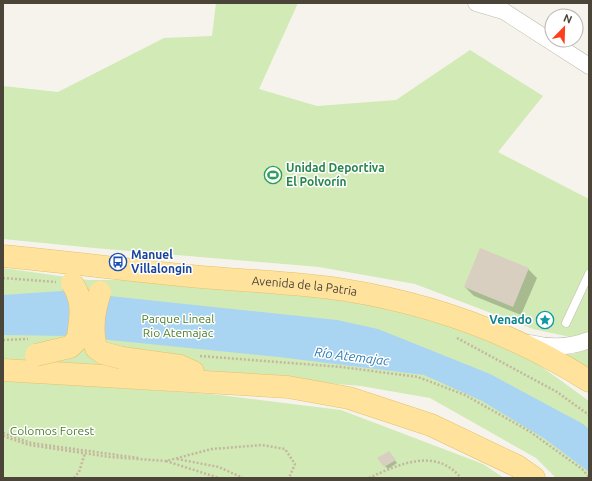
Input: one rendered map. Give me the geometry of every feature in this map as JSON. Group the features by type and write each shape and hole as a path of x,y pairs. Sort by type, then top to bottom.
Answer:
{"main road":[{"name":"Avenida de la Patria","path":"3,256 191,276 303,285 345,290 391,299 444,313 513,339 548,355 589,381"},
{"path":"3,267 57,275 72,283 79,294 81,309 78,339 70,347 36,354 3,357"},
{"path":"191,276 133,276 105,285 100,292 95,308 94,339 96,348 103,353 122,358 180,366 213,382"},
{"path":"3,370 288,387 349,398 431,425 517,466 534,478"}],"street":[{"path":"476,3 500,8 589,66"},
{"path":"513,339 543,346 555,347 576,345 589,340"}],"lane":[{"path":"566,323 589,274"}],"path":[{"path":"3,278 72,283"},
{"path":"453,336 519,370 557,392 589,415"},
{"path":"3,434 31,443 86,453 166,461 219,478"},
{"path":"166,461 212,449 262,444 285,449 295,464 289,478"},
{"path":"75,478 80,473 86,453"},
{"path":"176,459 219,466 243,478"},
{"path":"369,478 392,468 420,460 440,462 455,471 461,478"}],"green space":[{"name":"Unidad Deportiva El Polvorín","path":"216,3 298,3 259,89 317,106 396,100 470,50 543,96 498,152 589,199 589,332 575,338 533,329 415,284 319,267 3,239 3,86 58,92 164,38 212,36"},
{"name":"Parque Lineal Rio Atemajac","path":"3,268 88,280 180,280 395,305 520,351 589,401 589,478 556,478 536,458 430,398 361,386 195,372 3,363"},
{"path":"589,348 589,368 566,354 573,354"},
{"name":"Colomos Forest","path":"3,380 211,394 341,410 483,464 504,478 3,478"}],"water":[{"name":"Río Atemajac","path":"62,291 337,320 378,329 490,374 583,424 589,429 589,472 545,439 482,401 424,375 279,357 70,336 3,335 3,295"}],"building":[{"path":"480,248 529,268 513,307 464,287"},
{"path":"389,451 396,460 384,467 377,458"}],"place":[{"name":"Unidad Deportiva El Polvorín","path":"273,175"},
{"name":"Manuel Villalongin","path":"118,262"},
{"name":"Venado","path":"545,320"}]}
